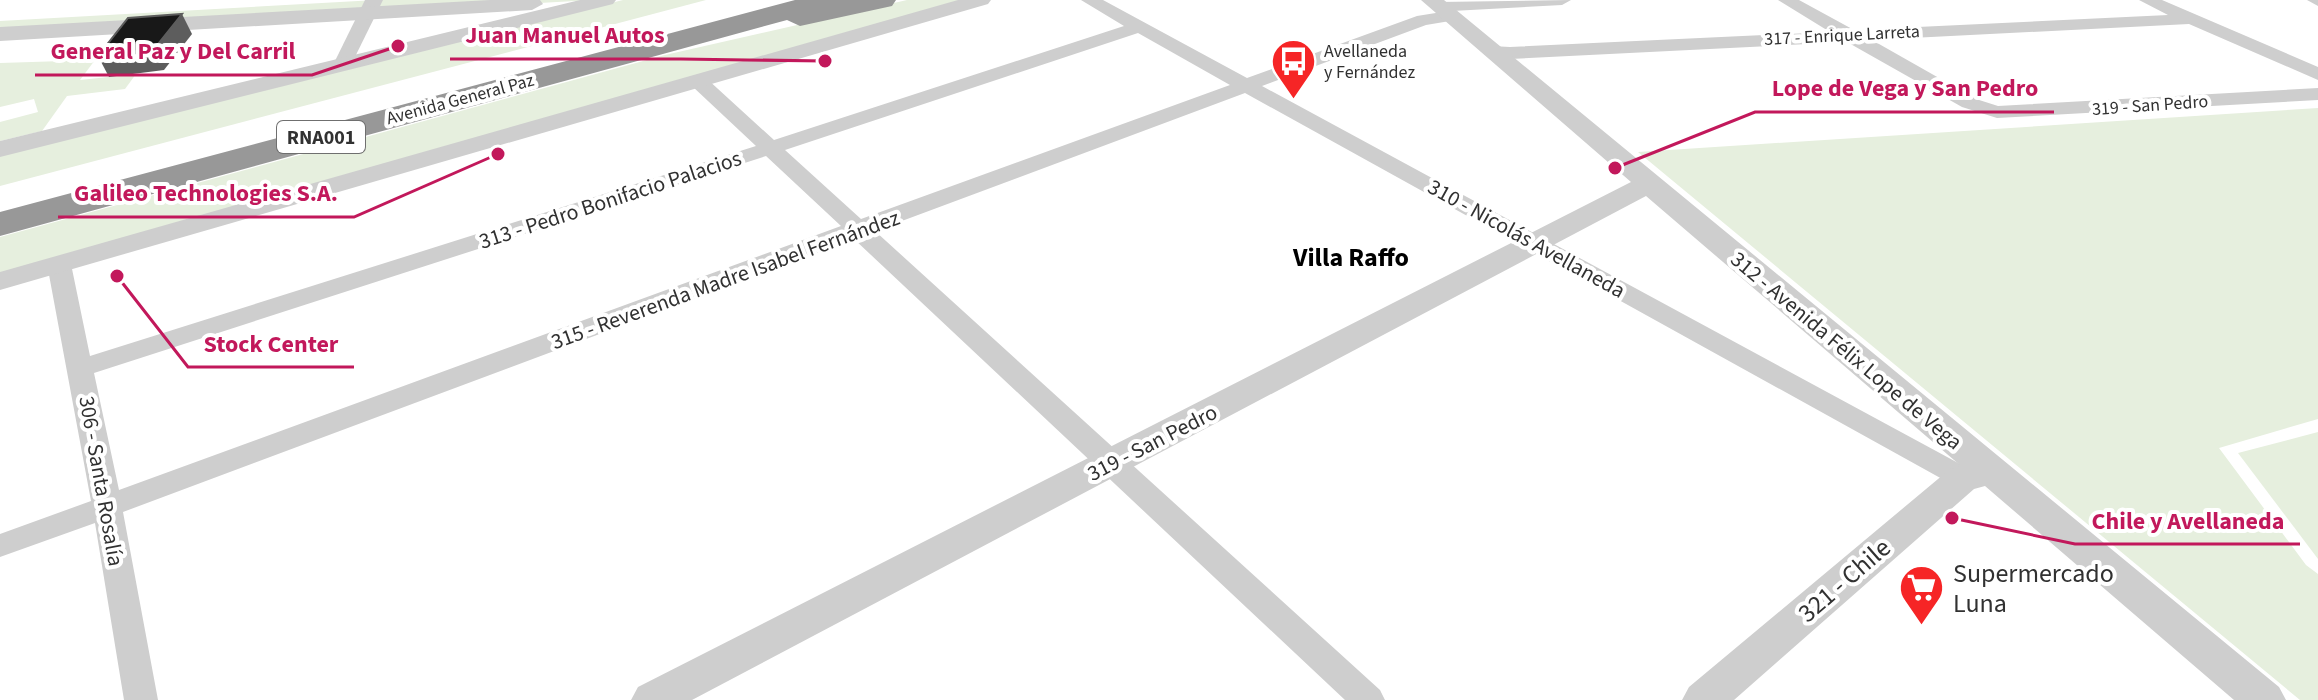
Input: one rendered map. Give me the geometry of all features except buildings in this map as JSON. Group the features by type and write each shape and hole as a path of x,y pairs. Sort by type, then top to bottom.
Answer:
{"highway":[{"path":"633,44 742,0"},
{"name":"Avenida General Paz","path":"0,224 633,44 768,0"},
{"name":"Avenida General Paz","path":"0,202 633,44 828,0"},
{"path":"633,44 882,0"}],"street":[{"path":"0,21 373,4 593,0"},
{"path":"0,149 606,0"},
{"path":"0,281 981,0"},
{"name":"310 - Nicolás Avellaneda","path":"1090,0 1535,242 1977,476"},
{"name":"315 - Reverenda Madre Isabel Fernández","path":"0,546 1423,20 1440,8 1562,0"},
{"path":"1787,0 1849,34"},
{"path":"2148,0 2318,74"},
{"path":"0,34 373,4"},
{"path":"342,65 373,4"},
{"name":"312 - Avenida Félix Lope de Vega","path":"1440,8 1650,183 1977,476 2264,700"},
{"name":"317 - Enrique Larreta","path":"1491,51 1510,53 2193,19"},
{"name":"313 - Pedro Bonifacio Palacios","path":"81,368 1139,27"},
{"name":"319 - San Pedro","path":"1849,34 1982,108 2015,113 2318,94"},
{"path":"699,82 1368,700"},
{"name":"319 - San Pedro","path":"653,700 1650,183"},
{"name":"306 - Santa Rosalía","path":"59,264 107,505 141,700"},
{"name":"321 - Chile","path":"1704,700 1977,476"}],"green space":[{"path":"376,0 593,0 0,34 0,21"},
{"path":"623,0 706,0 0,186 0,153"},
{"path":"907,0 961,0 0,274 0,237 665,55"},
{"path":"95,60 80,80 136,74 125,89 67,96 42,131 0,141 0,122 38,112 34,99 0,107 0,63"},
{"path":"2318,108 2318,419 2219,448 2306,565 2318,574 2318,700 2300,700 1638,152"},
{"path":"2318,432 2318,559 2238,453"}],"place":[{"name":"General Paz y Del Carril","path":"398,46"},
{"name":"Juan Manuel Autos","path":"825,61"},
{"name":"Avellaneda y Fernández","path":"1293,100"},
{"name":"Galileo Technologies S.A.","path":"498,154"},
{"name":"Lope de Vega y San Pedro","path":"1615,168"},
{"name":"Stock Center","path":"117,276"},
{"name":"Chile y Avellaneda","path":"1952,518"},
{"name":"Supermercado Luna","path":"1922,627"}],"district":[{"name":"Villa Raffo","path":"1351,257"}]}
